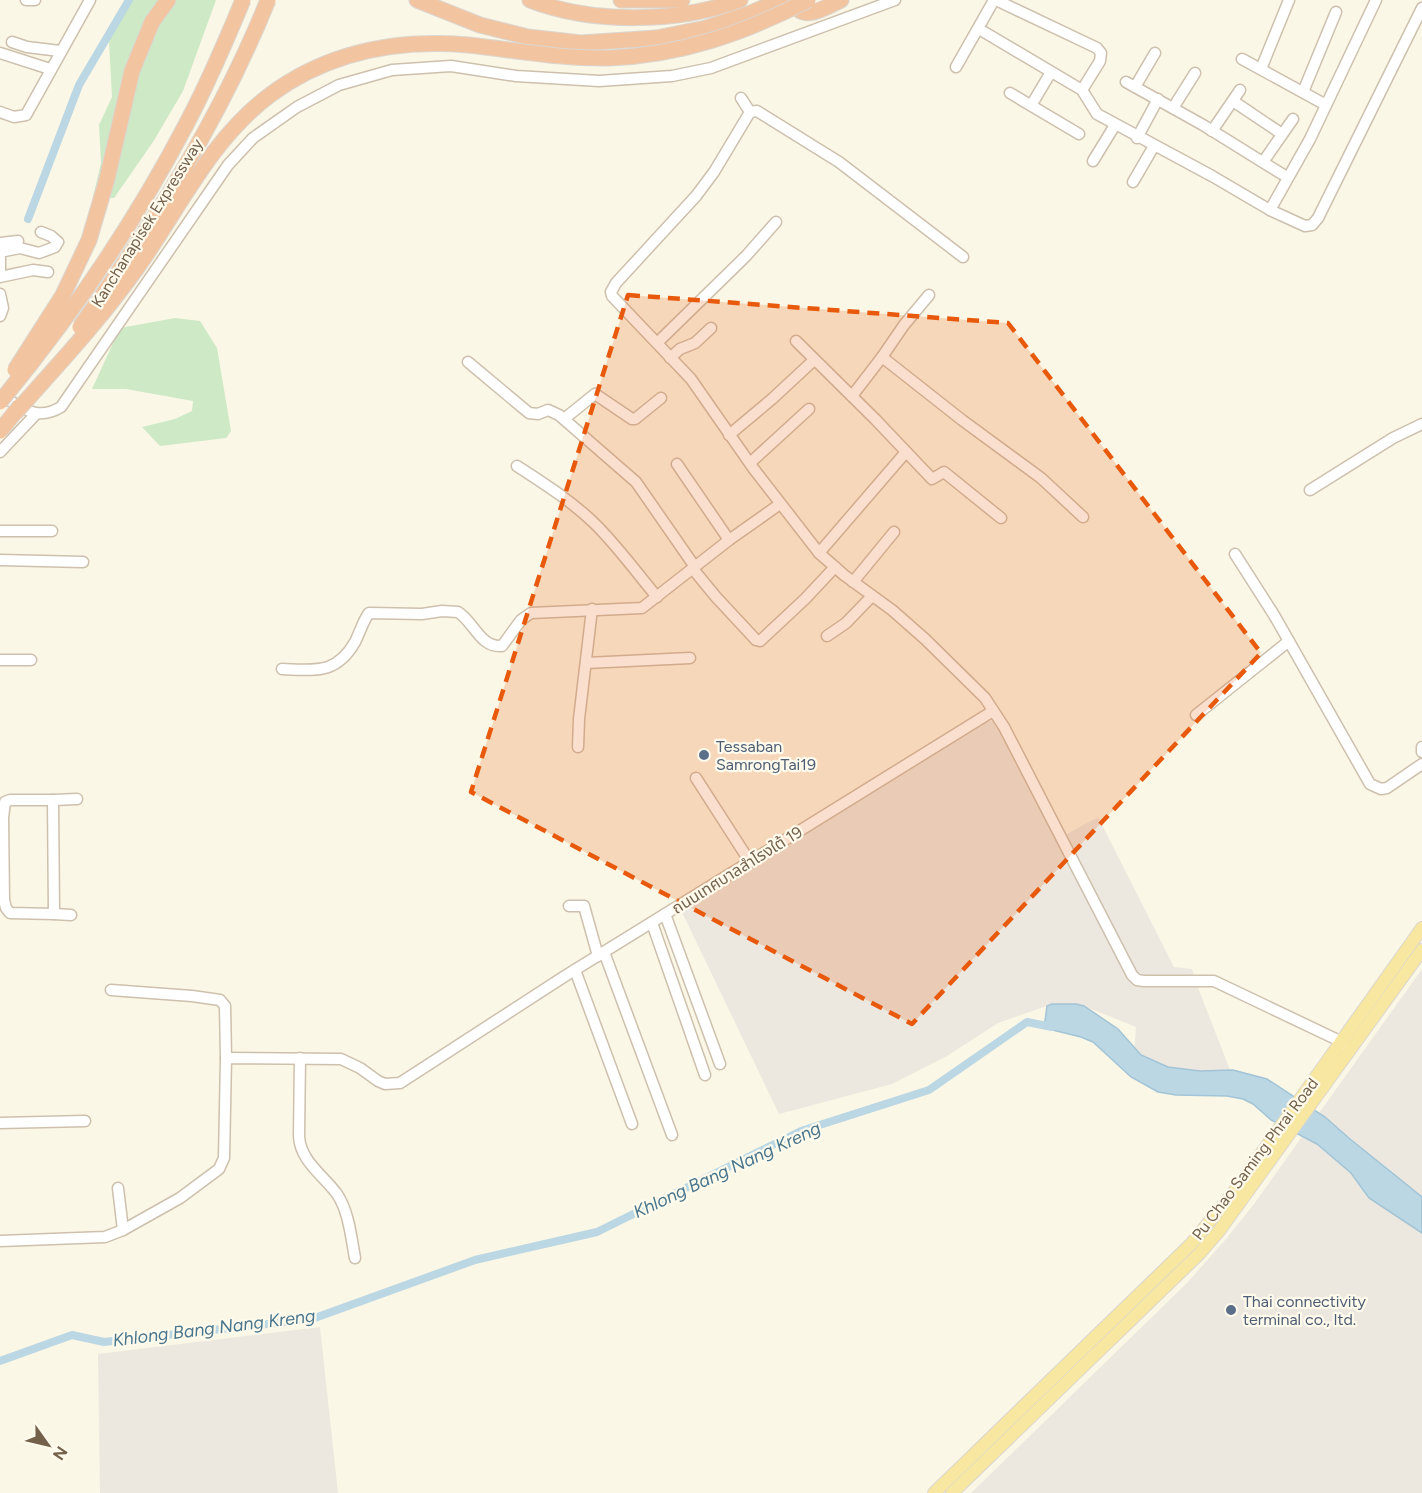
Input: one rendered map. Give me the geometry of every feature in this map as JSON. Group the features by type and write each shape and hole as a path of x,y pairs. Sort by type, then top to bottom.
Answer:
{"highway":[{"path":"0,395 63,295 89,240 107,179 135,63 152,22 168,0"},
{"name":"Kanchanapisek Expressway","path":"0,402 56,331 125,228 188,121 243,0"},
{"name":"Kanchanapisek Expressway","path":"0,431 113,281 168,195 201,139 268,0"},
{"path":"417,0 480,25 528,37 581,44 656,38 706,28 781,0"},
{"path":"530,0 552,9 641,19 692,12 740,0"},
{"path":"621,0 682,0"},
{"path":"792,0 800,12 810,13 820,11 841,0"},
{"path":"15,413 73,349 123,287 223,139 255,106 306,72 345,56 393,45 467,45 575,57 635,57 665,53 727,37 756,26 808,0"}],"main road":[{"name":"Pu Chao Saming Phrai Road","path":"1346,1046 1422,928"},
{"name":"Pu Chao Saming Phrai Road","path":"952,1493 1199,1254 1233,1215 1265,1160 1322,1079 1422,950"},
{"name":"Pu Chao Saming Phrai Road","path":"934,1493 1191,1244 1265,1160"}],"street":[{"path":"26,0 35,0"},
{"path":"0,112 14,117 26,114 90,0"},
{"path":"0,395 36,414 53,412 63,405 228,165 253,138 297,107 339,85 392,70 431,66 481,69 516,76 599,81 672,76 711,68 895,0"},
{"path":"956,67 995,0 1097,48 1101,52 1100,61 1082,90"},
{"path":"1261,69 1289,0"},
{"path":"1270,210 1310,139 1376,0"},
{"path":"979,29 1082,90 1097,114 1115,125 1212,176 1270,210 1305,226 1312,225 1318,218 1422,8"},
{"path":"1302,92 1336,12"},
{"path":"12,42 27,47 60,51"},
{"path":"0,53 50,69"},
{"path":"1155,54 1131,84 1282,174"},
{"path":"1242,59 1326,105"},
{"path":"1032,104 1051,72"},
{"path":"1173,108 1195,73"},
{"path":"1212,131 1240,90"},
{"path":"1010,93 1080,134"},
{"path":"741,98 750,112"},
{"path":"1137,138 1158,99"},
{"path":"1233,101 1282,134"},
{"path":"750,112 762,113 839,162 963,257"},
{"path":"750,112 714,172 696,196 613,288 612,296 691,379 729,435 819,553 926,639 989,704 1004,728 1132,975 1137,980 1214,981 1346,1046"},
{"path":"1263,162 1293,119"},
{"path":"1093,161 1115,125"},
{"path":"1133,182 1155,146"},
{"path":"657,343 746,256 776,222"},
{"path":"0,252 20,248 39,253 55,247 58,242 56,238 41,232"},
{"path":"0,243 18,241"},
{"path":"0,258 2,266 0,270"},
{"path":"0,277 33,270 48,272"},
{"path":"852,396 903,325 929,295"},
{"path":"0,298 3,308 0,316"},
{"path":"670,358 680,349 695,343 711,328"},
{"path":"796,342 932,479 944,472 1001,518"},
{"path":"882,357 1041,478 1083,517"},
{"path":"729,435 814,360"},
{"path":"468,362 529,413 538,414 548,410 564,419 636,482 716,597 756,640 760,641 835,567"},
{"path":"564,419 595,394 632,419 661,398"},
{"path":"750,463 809,409"},
{"path":"0,452 36,414"},
{"path":"1310,490 1393,438 1422,424"},
{"path":"819,553 906,452"},
{"path":"677,464 729,540"},
{"path":"517,466 592,521 657,597"},
{"path":"282,669 328,668 338,663 355,642 369,613 458,612 484,641 496,647 502,646 520,620 531,613 642,608 729,540 780,504"},
{"path":"0,531 52,531"},
{"path":"853,582 894,532"},
{"path":"1235,554 1289,641 1370,784 1381,789 1387,788 1422,764"},
{"path":"0,560 83,562"},
{"path":"827,636 846,623 872,596"},
{"path":"579,747 579,719 592,609"},
{"path":"1196,715 1289,641"},
{"path":"586,663 690,658"},
{"path":"0,660 32,660"},
{"name":"ถนนเทศบาลสำโรงใต้ 19","path":"226,1058 341,1059 351,1062 385,1084 400,1083 575,970 750,862 989,704"},
{"path":"1422,747 1422,753"},
{"path":"696,778 750,862"},
{"path":"53,800 54,914"},
{"path":"71,915 14,914 6,909 2,900 2,818 6,801 77,800"},
{"path":"569,906 584,906 672,1135"},
{"path":"665,914 720,1064"},
{"path":"652,923 705,1075"},
{"path":"575,970 632,1124"},
{"path":"0,1241 105,1237 123,1230 180,1198 209,1178 222,1164 226,1058 225,1006 220,1000 192,996 111,990"},
{"path":"300,1058 300,1148 337,1195 345,1211 356,1257"},
{"path":"0,1123 85,1121"},
{"path":"118,1188 123,1230"}],"highlighted area":[{"path":"628,295 1008,323 1261,653 912,1024 471,792"}],"shaded area":[{"path":"992,721 999,724 1065,835 1098,817 1174,967 1192,969 1232,1075 1162,1070 1134,1054 1136,1027 1079,1004 1052,1004 998,1023 947,1056 892,1084 779,1114 680,908 980,723"},
{"path":"1422,969 1422,1493 971,1493 1187,1283 1226,1239 1254,1204"},
{"path":"320,1327 338,1493 100,1493 98,1354"}],"green space":[{"path":"131,0 216,0 183,91 153,142 114,198 93,197 101,163 99,125 112,97 109,41"},
{"path":"175,318 200,321 217,348 231,431 226,438 160,446 142,427 175,419 192,411 193,401 126,389 92,389 120,328"}],"water":[{"path":"1052,1004 1084,1006 1118,1029 1141,1055 1168,1067 1200,1071 1233,1070 1267,1079 1325,1117 1422,1197 1422,1233 1369,1198 1351,1173 1317,1144 1271,1120 1253,1104 1243,1099 1227,1096 1176,1095 1158,1092 1131,1077 1093,1042 1044,1028 1047,1006"}],"waterway":[{"path":"28,219 79,85 129,0"},
{"name":"Khlong Bang Nang Kreng","path":"0,1361 72,1335 104,1342 312,1319 475,1260 597,1232 801,1131 929,1090 1027,1022 1052,1027"}],"place":[{"name":"Tessaban SamrongTai19","path":"704,755"},
{"name":"Thai connectivity terminal co., ltd.","path":"1231,1310"}]}
